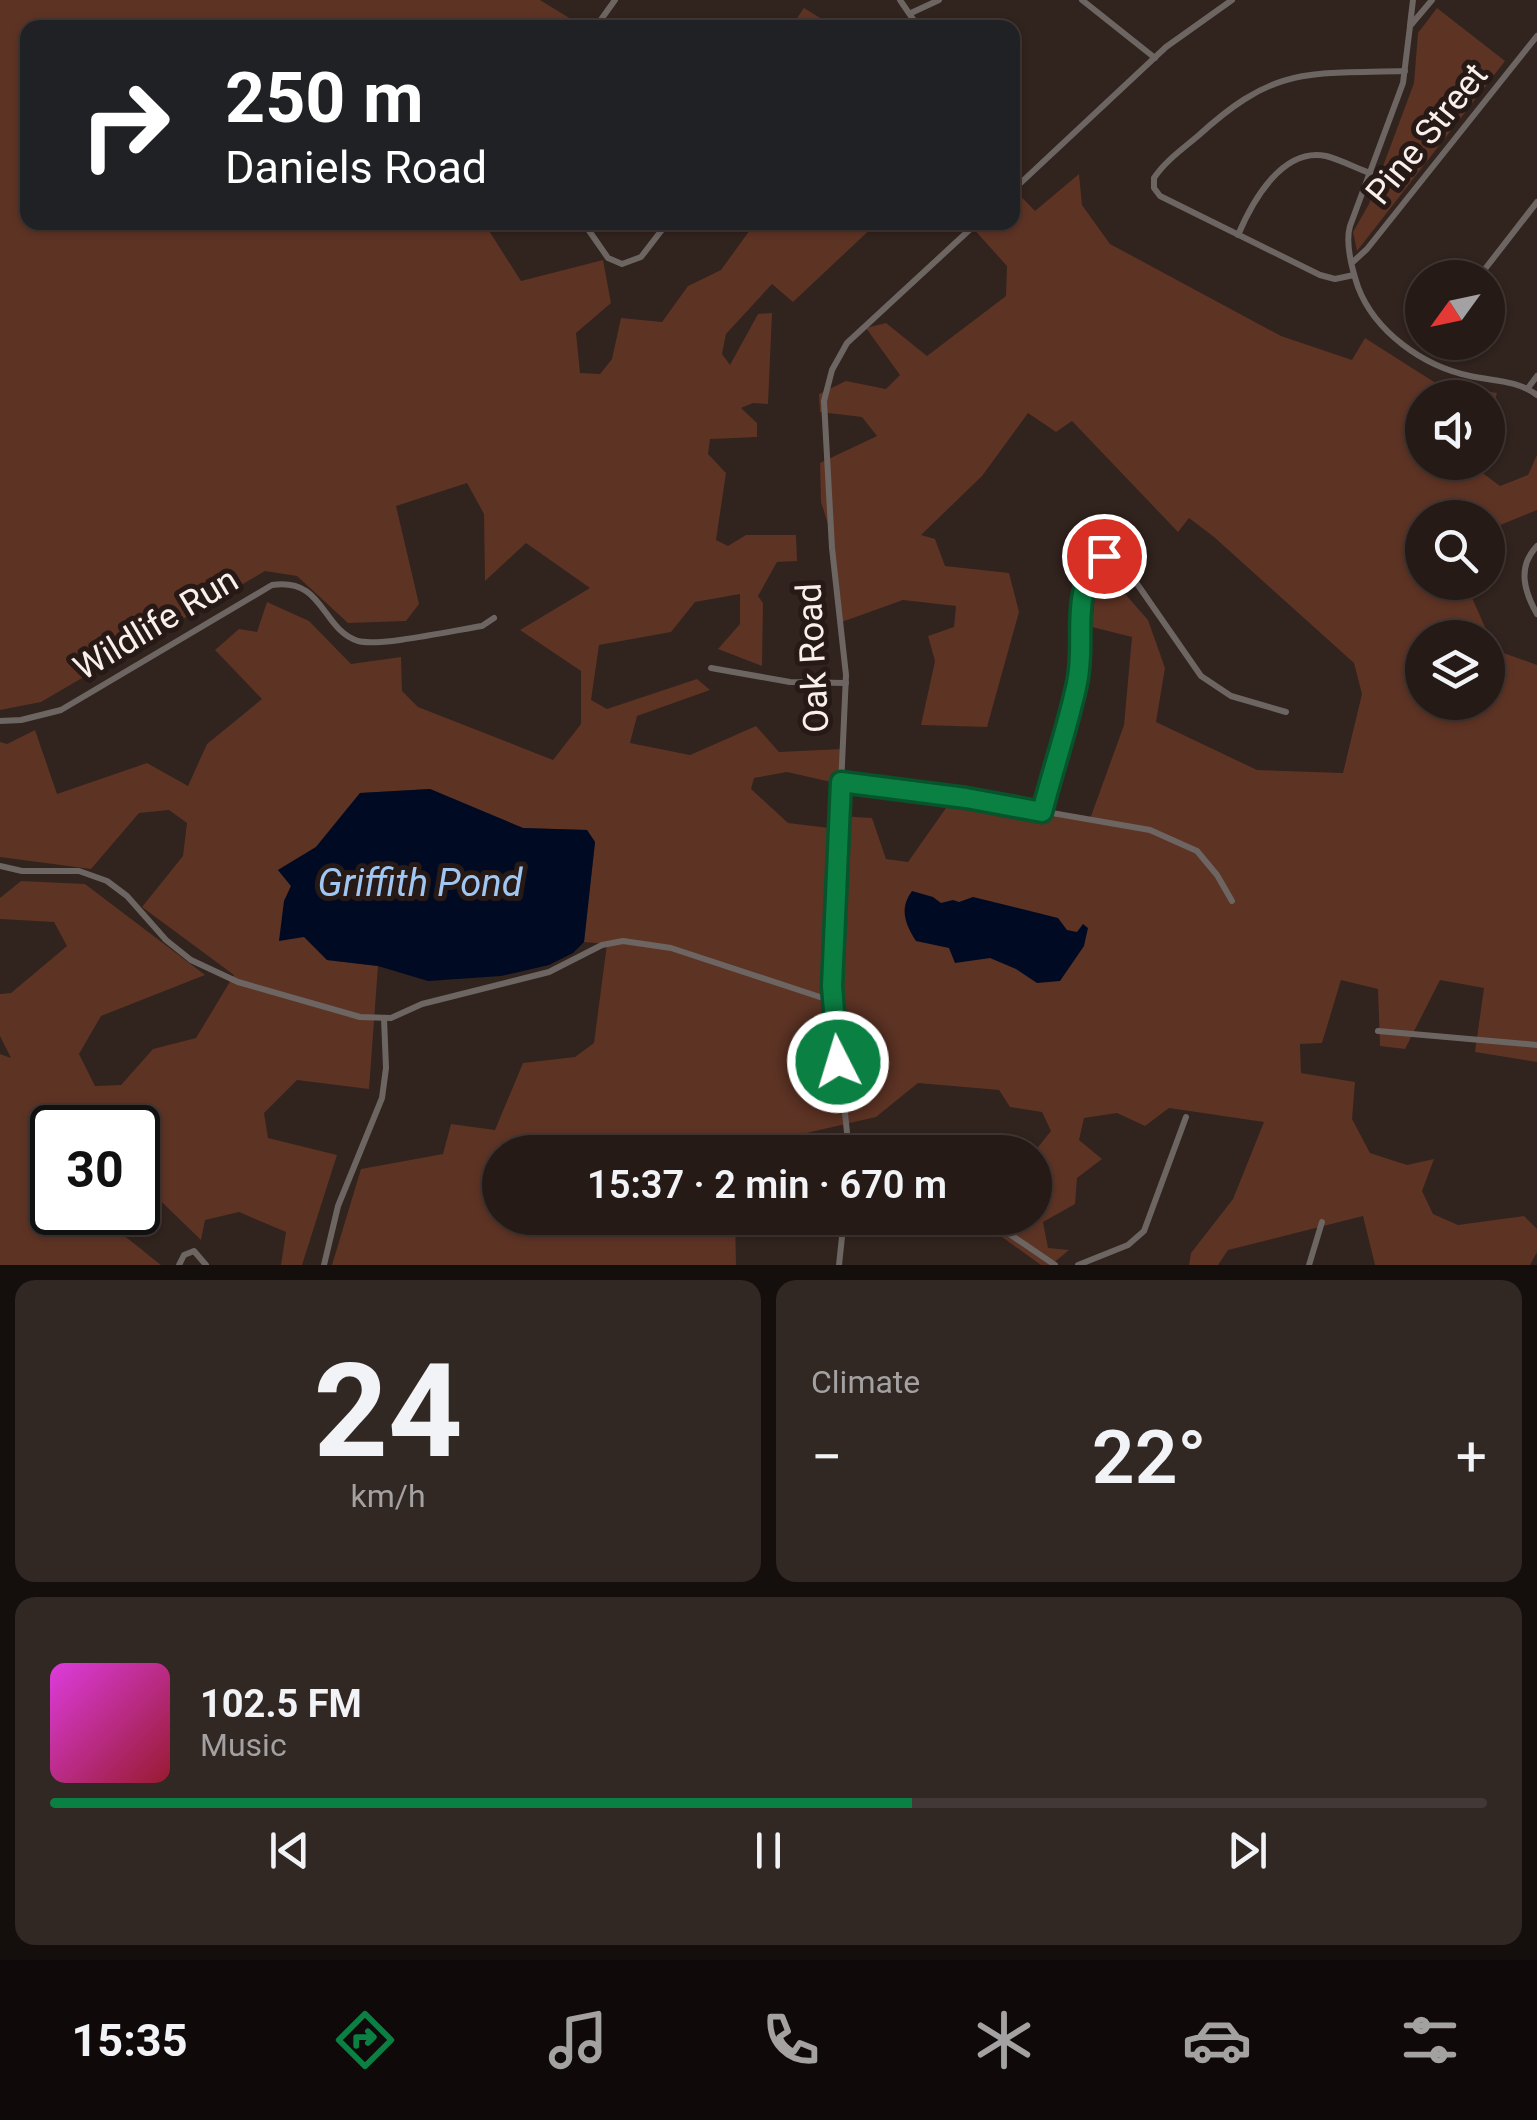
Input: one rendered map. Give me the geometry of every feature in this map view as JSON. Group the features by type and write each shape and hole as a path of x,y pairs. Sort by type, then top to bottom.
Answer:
{"street":[{"path":"900,0 915,20"},
{"path":"911,14 938,0"},
{"path":"1082,0 1155,58"},
{"path":"1020,184 1155,58 1232,0"},
{"path":"1405,345 1374,317 1354,274 1347,237 1405,71 1413,0"},
{"path":"1410,26 1432,0"},
{"name":"Pine Street","path":"1354,260 1368,249 1537,36"},
{"path":"1354,274 1330,279 1160,196 1154,188 1156,173 1226,111 1270,83 1306,74 1405,71"},
{"path":"1238,234 1264,185 1299,160 1324,156 1370,174"},
{"path":"1492,260 1537,202"},
{"path":"589,230 608,258 622,264 645,254 662,230"},
{"name":"Oak Road","path":"847,1135 832,1001 846,683 832,548 824,416 827,385 838,356 854,336 969,230"},
{"path":"1432,360 1457,372 1528,388 1537,394"},
{"path":"1528,388 1537,376"},
{"path":"1094,520 1107,556"},
{"path":"1537,546 1523,574 1537,614"},
{"path":"1042,812 1077,685 1081,596 1094,568 1107,556 1124,564 1201,676 1231,696 1286,712"},
{"name":"Wildlife Run","path":"0,721 61,710 272,585 303,588 345,632 363,642 482,626 494,618"},
{"path":"711,668 773,680 846,683"},
{"path":"841,782 966,798 1150,830 1199,853 1224,884 1232,901"},
{"path":"0,866 22,871 80,871 106,880 127,896 178,951 214,972 360,1018 384,1018 422,1004 549,972 602,945 622,942 671,948 832,1001"},
{"path":"324,1265 339,1204 382,1098 386,1068 384,1018"},
{"path":"1378,1032 1537,1044"},
{"path":"1078,1265 1128,1245 1144,1231 1186,1118"},
{"path":"1309,1265 1322,1222"},
{"path":"839,1265 842,1235"},
{"path":"1011,1235 1055,1265"},
{"path":"179,1265 184,1255 194,1251 206,1265"}],"shaded area":[{"path":"0,0 540,0 573,20 20,20 20,230 488,230 521,281 603,260 611,303 576,333 580,373 600,374 612,359 621,318 662,322 688,286 721,270 750,230 870,230 793,302 772,284 726,334 722,354 730,365 758,314 772,313 768,404 753,403 741,408 757,423 757,437 710,439 708,454 726,473 716,540 728,546 746,535 796,535 797,561 777,562 758,596 763,603 762,666 718,649 740,624 740,594 695,602 671,632 599,645 591,700 607,709 697,679 710,690 637,716 630,743 690,755 756,726 779,752 842,749 840,784 787,772 754,778 751,789 788,823 838,829 839,816 872,818 886,859 908,862 953,798 1090,819 1124,725 1132,637 1092,627 1095,595 1111,578 1148,620 1165,668 1156,722 1257,770 1343,773 1362,694 1354,663 1189,518 1178,532 1072,421 1056,432 1028,413 982,476 921,535 935,539 945,566 1009,573 1019,612 987,727 921,725 935,661 928,636 954,627 956,606 903,600 839,623 833,540 821,502 820,463 877,436 862,417 820,412 819,394 846,381 886,389 900,375 866,328 886,323 927,356 1006,296 1007,266 975,230 1020,230 1020,195 1035,211 1079,174 1082,205 1110,244 1281,336 1352,360 1365,338 1431,380 1405,380 1405,480 1492,480 1500,486 1528,475 1537,455 1537,510 1505,523 1505,500 1405,500 1405,600 1473,600 1482,620 1405,620 1405,720 1505,720 1505,654 1537,665 1537,1062 1475,1052 1484,988 1440,980 1405,1049 1380,1046 1378,989 1341,980 1322,1043 1300,1044 1301,1073 1355,1082 1352,1119 1370,1153 1407,1165 1434,1159 1422,1191 1433,1214 1458,1225 1524,1216 1537,1229 1537,1252 1530,1265 1375,1265 1363,1216 1228,1250 1218,1265 1189,1265 1191,1253 1233,1199 1264,1122 1169,1108 1145,1126 1117,1113 1084,1118 1079,1140 1102,1159 1077,1178 1075,1204 1052,1217 1052,1135 1048,1135 1051,1131 1042,1112 1010,1107 999,1090 918,1083 876,1117 798,1135 482,1135 482,1235 735,1235 736,1265 332,1265 361,1169 443,1154 451,1124 495,1130 523,1063 575,1057 594,1043 607,944 584,942 595,842 587,830 523,828 430,789 360,793 316,847 278,870 291,886 284,902 305,936 327,960 378,966 369,1089 297,1080 264,1113 268,1138 337,1155 302,1265 281,1265 286,1232 239,1212 205,1220 201,1240 160,1200 160,1105 30,1105 30,1235 123,1235 161,1265 0,1265 0,1054 11,1058 0,1036 0,994 11,993 67,946 54,922 0,919 0,898 21,881 85,884 205,975 101,1016 79,1054 95,1086 121,1085 153,1049 196,1038 234,975 142,907 183,856 187,823 169,810 139,813 91,869 0,857 0,742 7,744 35,730 57,794 147,763 188,786 207,744 262,699 215,650 239,629 257,632 267,602 309,621 351,664 401,657 402,691 418,707 553,760 581,724 581,671 520,630 590,588 526,543 485,581 484,514 467,483 396,506 419,604 406,621 348,623 297,576 265,571 41,702 0,710"},
{"path":"804,8 823,20 796,20"},
{"path":"1437,8 1505,61 1357,251 1353,232 1369,204 1414,83 1418,33"},
{"path":"999,1235 1046,1235 1048,1248 1069,1250 1051,1265 1041,1265"}],"water":[{"name":"Griffith Pond","path":"430,789 523,828 587,830 595,842 584,942 573,953 549,965 501,976 428,981 378,966 327,960 304,937 279,941 284,901 291,886 278,870 316,847 360,793"},
{"path":"912,891 941,903 973,897 1058,918 1067,930 1077,932 1083,924 1088,928 1084,946 1060,981 1037,983 990,958 955,963 949,948 916,941 912,935 905,910"}],"route":[{"path":"838,1062 832,950 841,782 862,782 1042,812 1077,685 1081,596 1104,556"}]}
